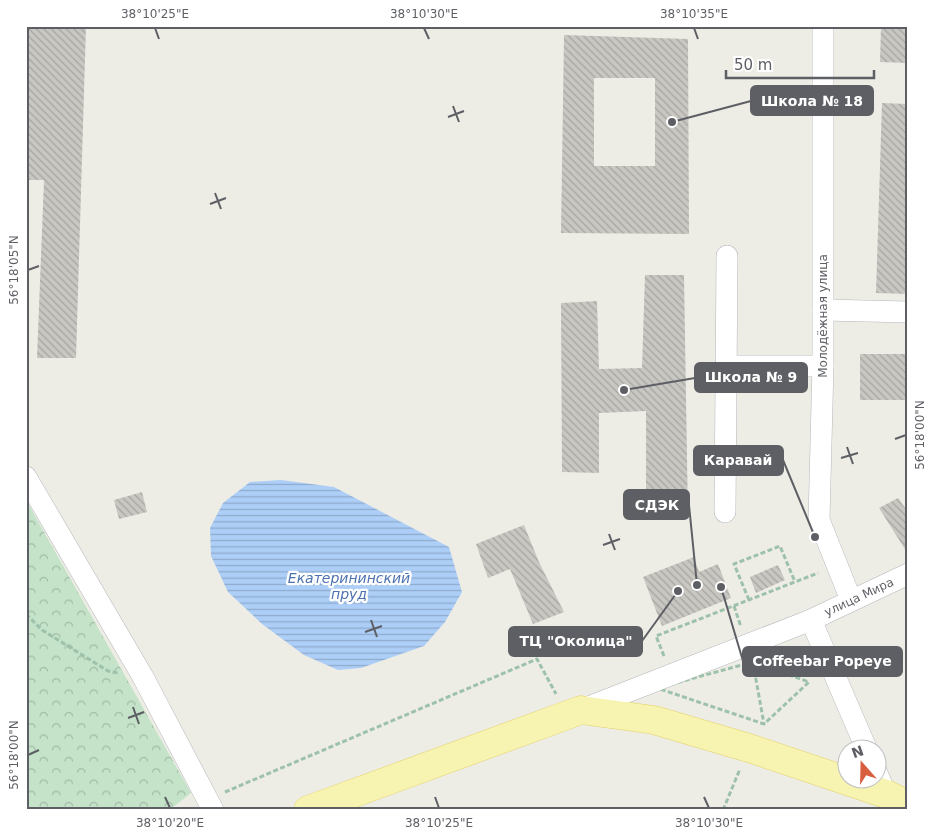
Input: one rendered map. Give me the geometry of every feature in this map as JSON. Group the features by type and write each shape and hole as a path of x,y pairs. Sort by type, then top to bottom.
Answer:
{"main road":[{"path":"308,810 353,802 570,704 654,720 749,748 891,795"}],"street":[{"name":"Молодёжная улица","path":"823,26 823,366 819,520 851,600"},
{"path":"725,512 727,256"},
{"path":"823,310 908,312"},
{"path":"726,366 823,366"},
{"path":"26,477 143,677 210,805"},
{"name":"улица Мира","path":"570,704 811,620 908,574"},
{"path":"811,620 862,738"}],"path":[{"path":"748,600 734,564 780,546 795,582"},
{"path":"656,659 664,656 656,636 838,566"},
{"path":"26,614 42,630 108,671 143,677"},
{"path":"210,805 537,660 570,704"},
{"path":"753,662 764,724"},
{"path":"753,662 810,682 764,724 657,688 753,662"},
{"path":"722,810 749,748"}],"green space":[{"path":"26,500 191,793 172,808 165,810 26,810"}],"water":[{"name":"Екатерининский пруд","path":"281,480 334,487 449,547 462,592 445,622 424,646 361,668 338,670 304,655 262,624 228,592 211,556 210,528 223,503 250,482"}],"building":[{"path":"28,26 86,26 76,358 37,358 44,180 26,180"},
{"path":"881,26 908,26 908,63 880,62"},
{"path":"564,35 688,39 689,234 561,233","holes":["594,78 655,78 655,166 594,166"]},
{"path":"882,103 908,104 908,294 876,293"},
{"path":"645,275 684,275 688,517 646,518 646,411 599,413 599,473 562,472 561,303 597,301 599,369 642,368"},
{"path":"860,354 908,354 908,400 860,400"},
{"path":"142,492 147,512 119,519 114,500"},
{"path":"898,498 908,512 908,554 879,508"},
{"path":"524,525 539,562 564,612 533,624 510,569 488,578 476,544"},
{"path":"694,557 699,572 718,564 731,598 662,626 643,577"},
{"path":"778,565 785,580 756,593 750,577"}],"place":[{"name":"Школа № 18","path":"672,122"},
{"name":"Школа № 9","path":"624,390"},
{"name":"Каравай","path":"815,537"},
{"name":"СДЭК","path":"697,585"},
{"name":"Coffeebar Popeye","path":"721,587"},
{"name":"ТЦ \"Околица\"","path":"678,591"}]}
